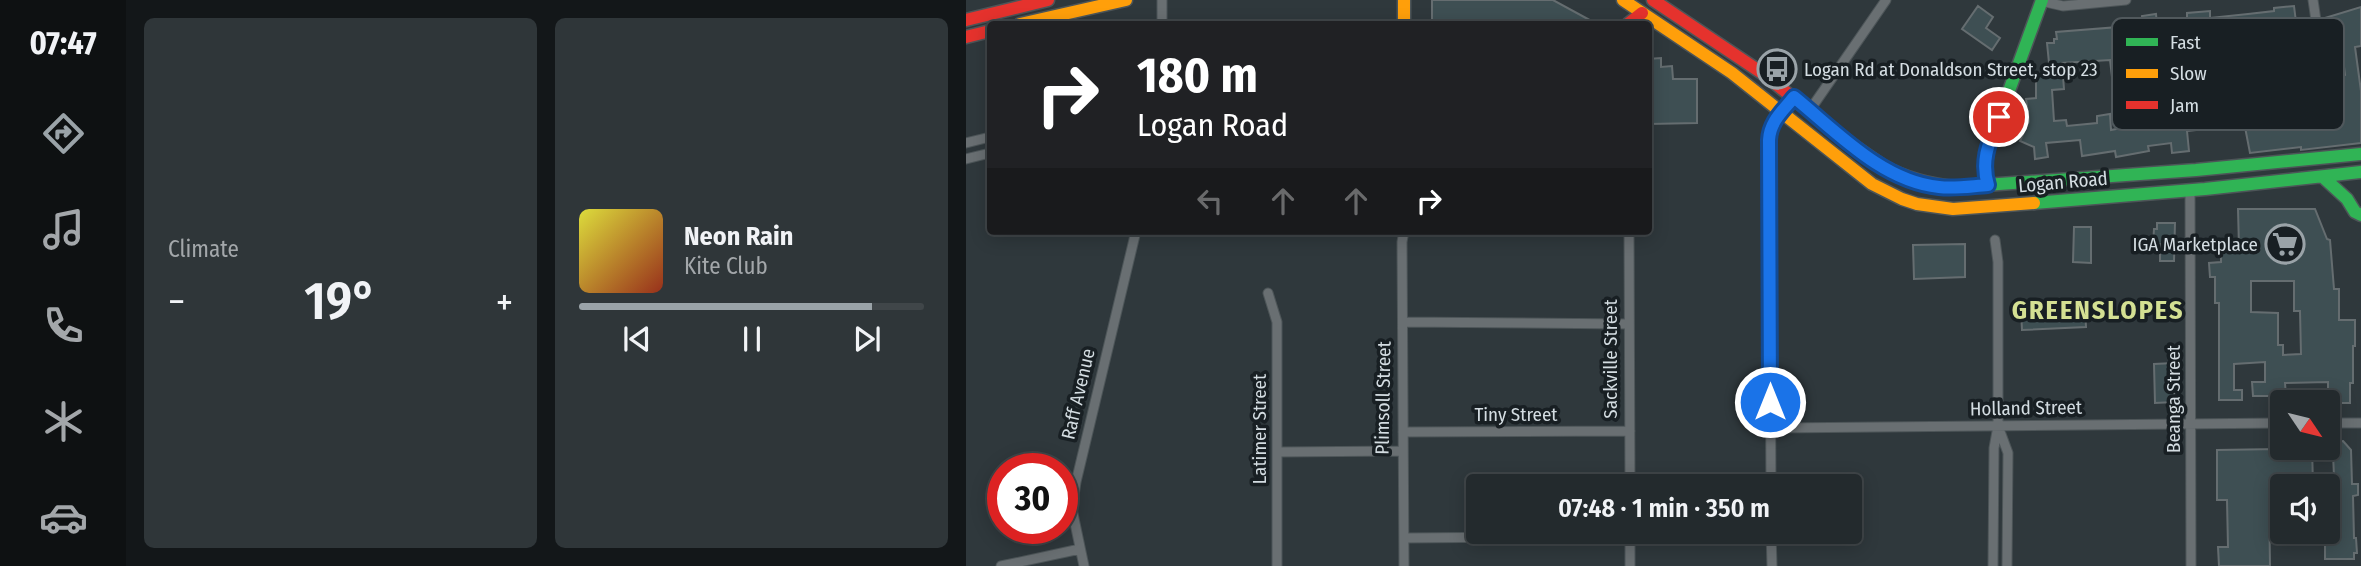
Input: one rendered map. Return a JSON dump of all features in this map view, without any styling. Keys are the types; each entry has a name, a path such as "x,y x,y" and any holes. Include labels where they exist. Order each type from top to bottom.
{"main road":[{"path":"966,20 1048,0"},
{"path":"1033,21 1126,0"},
{"name":"Logan Road","path":"1623,0 1732,73 1872,184 1902,199 1953,209 2361,174"},
{"path":"1630,21 1659,1"},
{"name":"Logan Road","path":"1659,1 1794,97 1875,163 1901,177 1940,187 2196,170 2359,154"},
{"path":"2000,206 1988,185 1984,166 1986,154 2041,1"},
{"path":"1404,21 1405,3"},
{"path":"966,37 987,32"},
{"path":"1798,125 1810,110"},
{"path":"2359,154 2361,174"},
{"path":"2323,177 2347,198 2355,212 2361,215"}],"street":[{"path":"1162,0 1162,21"},
{"path":"1810,110 1886,0"},
{"path":"2041,1 2063,6 2126,0"},
{"path":"2313,0 2316,18"},
{"path":"1771,474 1769,140 1770,127 1794,97"},
{"path":"966,143 987,138"},
{"path":"966,159 987,154"},
{"name":"Beanga Street","path":"2190,190 2191,566"},
{"name":"Raff Avenue","path":"1084,566 1072,509 1076,482 1135,235"},
{"name":"Plimsoll Street","path":"1403,235 1404,566"},
{"name":"Sackville Street","path":"1629,235 1630,474"},
{"path":"1993,566 1994,448 1998,426 1998,261 1994,240"},
{"name":"Latimer Street","path":"1268,293 1277,322 1277,566"},
{"path":"1403,322 1629,324"},
{"name":"Holland Street","path":"1770,428 2270,423"},
{"path":"2340,423 2361,423"},
{"path":"1998,426 2008,453 2007,566"},
{"name":"Tiny Street","path":"1403,432 1630,431"},
{"path":"1277,452 1402,451"},
{"path":"1404,537 1466,536"},
{"path":"1630,544 1630,566"},
{"path":"1771,544 1772,566"},
{"path":"1001,566 1080,548"}],"building":[{"path":"1432,0 1553,0 1592,21 1432,21"},
{"path":"1978,6 1993,17 1986,28 2000,38 1992,50 1962,29"},
{"path":"2294,6 2296,18 2210,18 2274,11 2274,8"},
{"path":"2361,7 2361,46 2355,47 2361,91 2361,143 2250,153 2246,130 2344,130 2344,18 2325,18"},
{"path":"2210,11 2210,18 2187,18 2187,13"},
{"path":"2156,14 2156,18 2142,18 2142,16"},
{"path":"2112,27 2112,77 2110,60 2062,63 2064,89 2052,90 2054,121 2066,120 2067,126 2097,123 2097,116 2110,114 2111,130 2196,130 2187,131 2189,151 2172,153 2171,143 2148,146 2149,151 2116,157 2115,151 2082,156 2080,140 2046,143 2048,157 2035,159 2034,147 2020,141 2029,121 2026,99 2036,98 2036,74 2050,73 2047,43 2054,43 2054,39 2057,39 2056,32"},
{"path":"1661,58 1661,67 1672,66 1673,79 1697,79 1697,123 1652,124 1652,59"},
{"path":"2238,209 2315,209 2327,239 2330,240 2334,289 2339,289 2339,320 2355,320 2350,403 2340,403 2340,390 2328,390 2328,382 2285,383 2286,390 2270,390 2270,396 2253,396 2252,382 2265,382 2265,362 2234,364 2234,390 2242,390 2242,400 2219,400 2219,303 2215,303 2215,277 2210,277 2209,263 2221,262 2221,247 2239,247","holes":["2251,281 2294,281 2294,311 2300,311 2301,354 2283,355 2283,345 2278,345 2278,313 2251,312"]},
{"path":"2157,223 2175,223 2174,261 2160,261 2160,244 2153,244"},
{"path":"2074,227 2091,227 2091,263 2073,262"},
{"path":"1965,244 1965,277 1914,279 1913,245"},
{"path":"2085,307 2086,327 2022,330 2021,310"},
{"path":"2174,363 2174,402 2155,403 2154,364"},
{"path":"2340,441 2343,441 2351,450 2352,484 2358,484 2358,495 2353,496 2357,553 2354,553 2354,559 2325,559 2325,544 2340,544 2340,474 2334,474 2333,460 2340,460"},
{"path":"2270,449 2270,460 2312,460 2313,474 2270,474 2270,566 2219,566 2218,547 2228,547 2227,500 2217,500 2217,450"}],"traffic: fast":[{"path":"1988,185 1984,166 1986,154 2042,0"},
{"path":"1883,166 1919,181 1957,187 2196,170 2361,154"},
{"path":"2034,203 2205,189 2361,172"},
{"path":"2323,177 2347,199 2355,212 2361,215"}],"traffic: slow":[{"path":"1033,21 1126,0"},
{"path":"1404,0 1404,21"},
{"path":"1623,0 1732,73 1872,184 1902,199 1953,209 2034,203"}],"traffic: jam":[{"path":"966,20 1048,0"},
{"path":"1653,0 1765,75 1841,137 1883,166"},
{"path":"1632,21 1642,13"},
{"path":"966,37 987,32"}],"place":[{"name":"Logan Rd at Donaldson Street, stop 23","path":"1777,69"},
{"name":"IGA Marketplace","path":"2285,244"}],"district":[{"name":"GREENSLOPES","path":"2098,310"}],"route":[{"path":"1770,402 1769,140 1770,127 1776,119 1794,97 1882,168 1918,183 1948,188 1988,185 1984,166 1999,117"}]}
